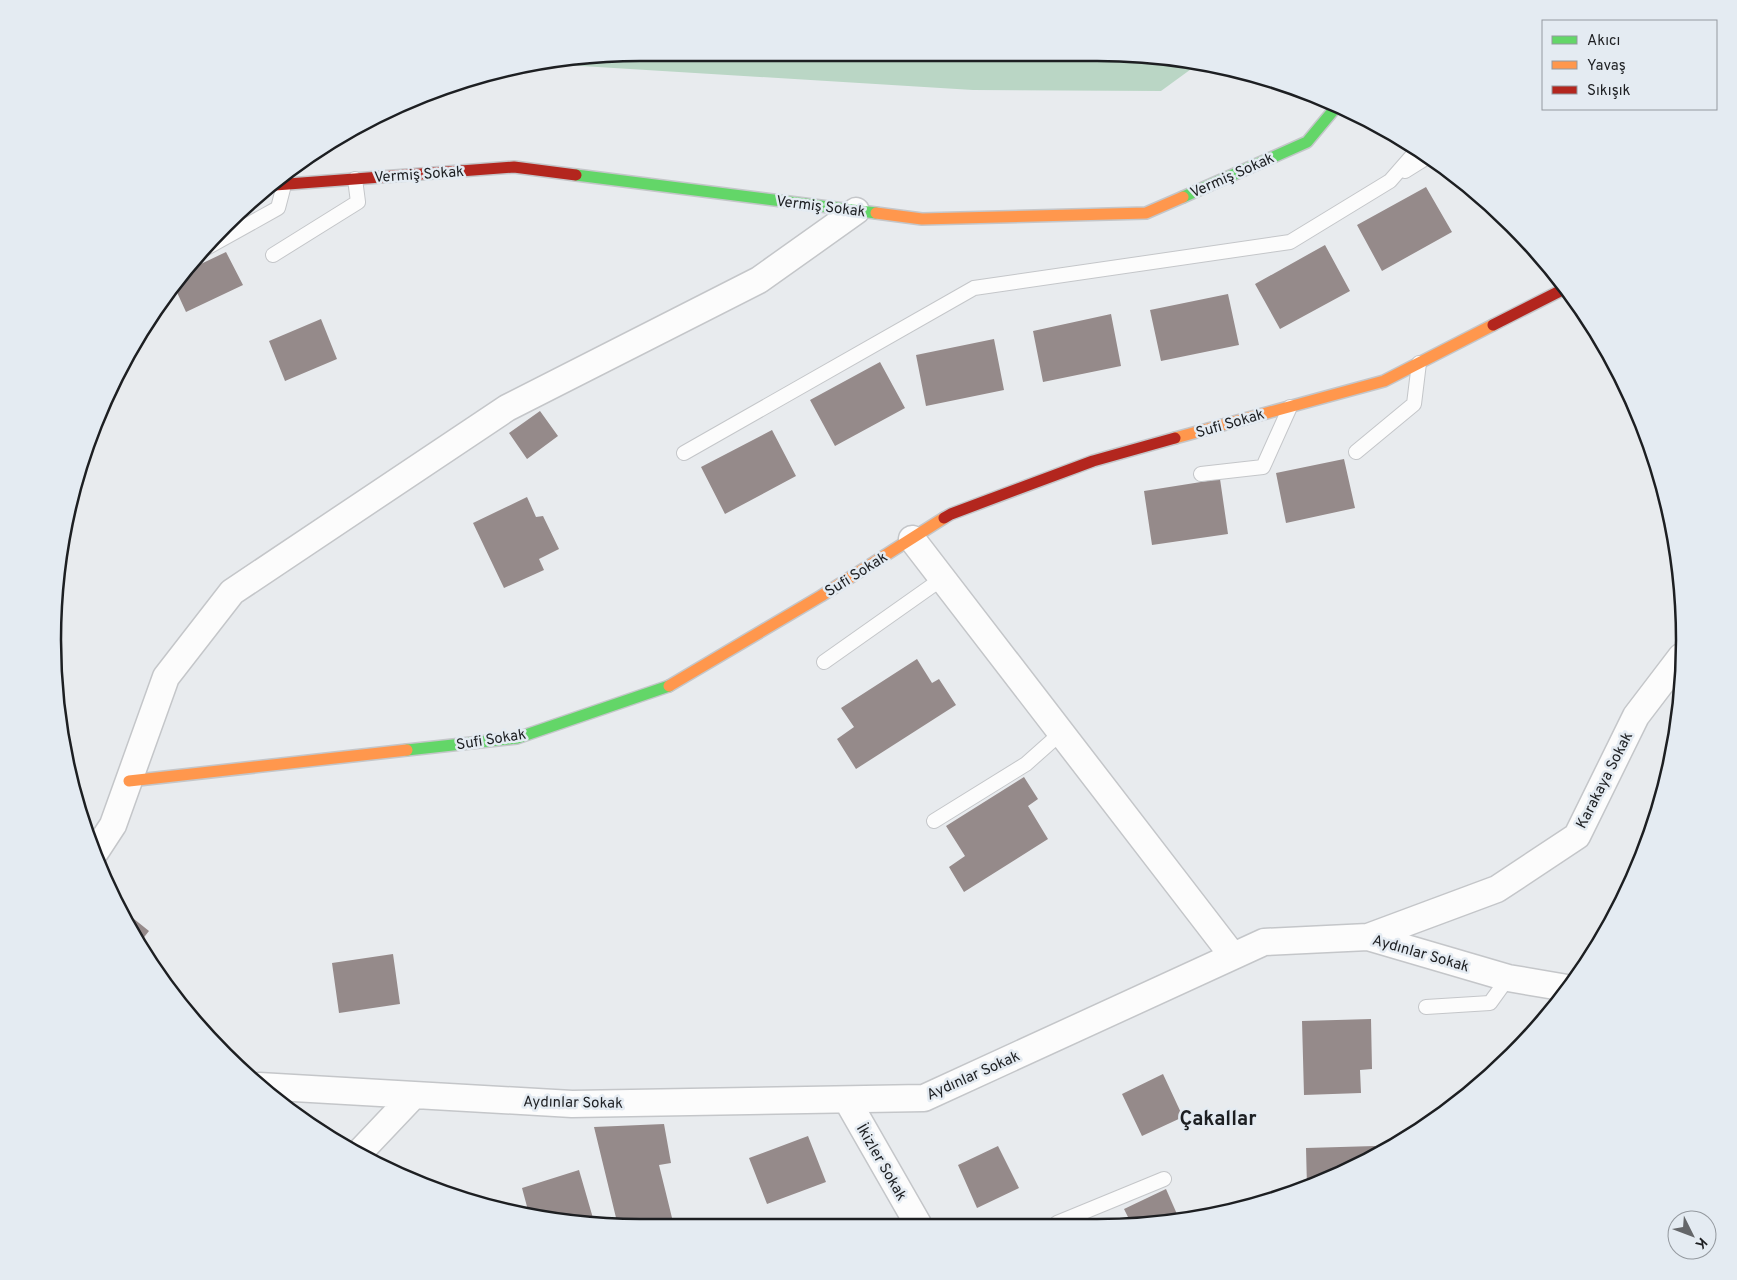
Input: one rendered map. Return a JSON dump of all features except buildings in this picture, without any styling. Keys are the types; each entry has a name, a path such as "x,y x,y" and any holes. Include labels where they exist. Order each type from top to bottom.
{"street":[{"name":"Vermiş Sokak","path":"283,185 514,167 922,219 1146,213 1307,142 1333,112"},
{"path":"99,846 113,825 166,677 232,592 507,408 759,280 856,211"},
{"name":"Sufi Sokak","path":"129,781 517,738 664,689 813,601 951,514 1093,461 1384,381 1559,292"},
{"path":"912,538 1234,956"},
{"name":"Karakaya Sokak","path":"1368,937 1497,890 1576,836 1636,716 1675,664"},
{"name":"Aydınlar Sokak","path":"273,1087 572,1104 924,1098 1264,942 1368,937 1508,978 1560,987"},
{"path":"364,1148 413,1096"},
{"name":"İkizler Sokak","path":"847,1100 915,1219"}],"lane":[{"path":"1390,181 1413,155"},
{"path":"684,453 974,288 1290,242 1421,161"},
{"path":"273,255 358,202 355,179"},
{"path":"224,239 278,208 279,188"},
{"path":"1356,452 1414,404 1419,363"},
{"path":"1201,474 1263,467 1290,407"},
{"path":"824,662 943,578"},
{"path":"934,821 1026,764 1062,732"},
{"path":"1426,1007 1490,1003 1508,978"},
{"path":"1080,1218 1164,1179"}],"green space":[{"path":"640,61 1097,61 1135,62 1191,69 1161,91 973,90 570,65"}],"traffic: fast":[{"path":"1183,197 1307,142 1332,112"},
{"path":"576,175 876,213"},
{"path":"407,750 517,738 669,686"}],"traffic: slow":[{"path":"876,213 922,219 1146,213 1183,197"},
{"path":"1175,438 1384,381 1493,325"},
{"path":"669,686 821,596 944,518"},
{"path":"129,781 407,750"}],"traffic: jam":[{"path":"284,184 514,167 576,175"},
{"path":"1493,325 1559,292"},
{"path":"944,518 1093,461 1175,438"}],"district":[{"name":"Çakallar","path":"1218,1118"}]}
